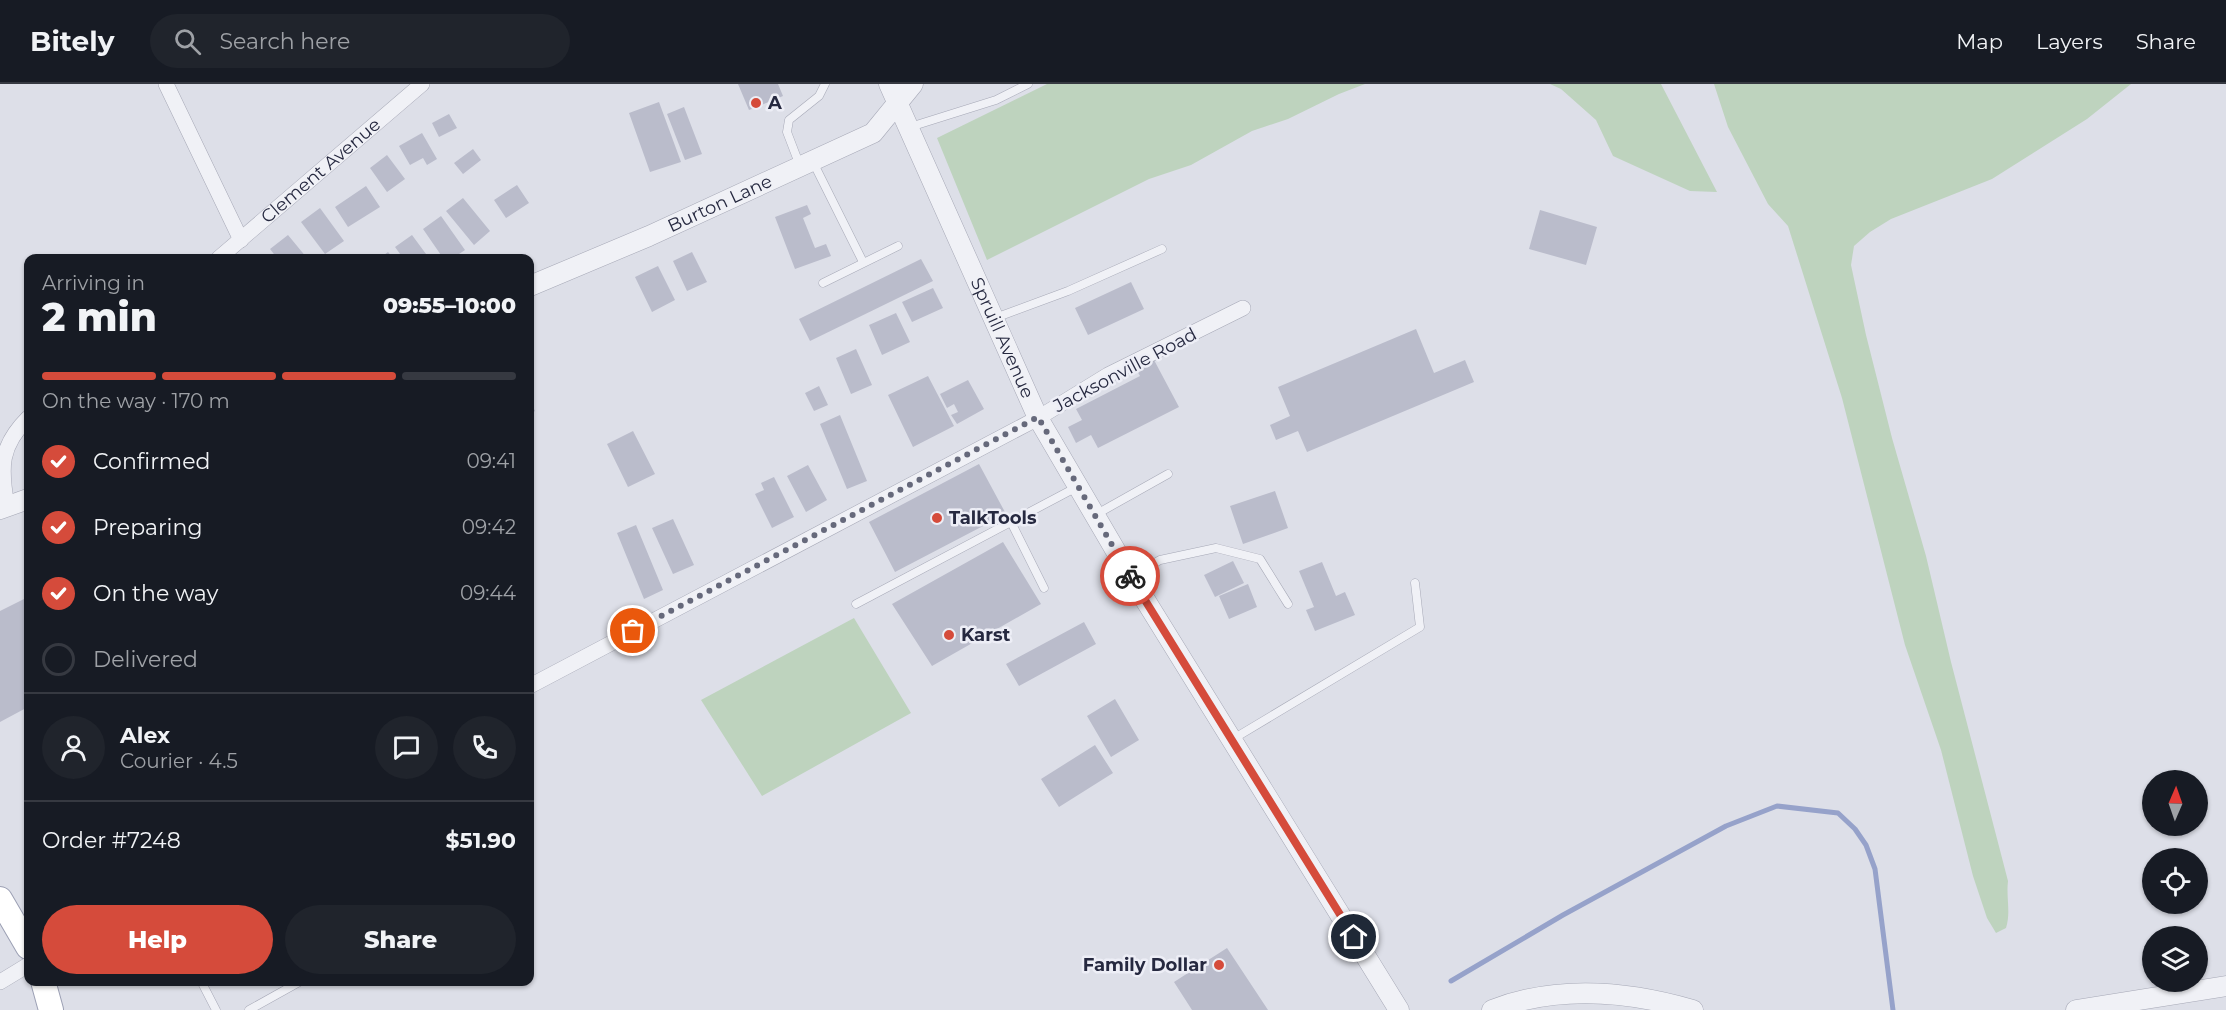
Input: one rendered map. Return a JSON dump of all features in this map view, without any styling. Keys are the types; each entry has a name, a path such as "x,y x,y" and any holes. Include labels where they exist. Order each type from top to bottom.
{"main road":[{"path":"0,899 24,940"},
{"path":"44,986 51,1010"}],"street":[{"path":"166,84 241,240"},
{"name":"Clement Avenue","path":"224,254 422,84"},
{"name":"Spruill Avenue","path":"889,84 1038,417 1131,577 1399,1010"},
{"name":"Burton Lane","path":"534,284 649,236 873,133 913,84"},
{"name":"Jacksonville Road","path":"534,684 1038,417 1108,375 1244,308"},
{"path":"24,422 5,445 1,472 3,507 24,500"},
{"path":"0,982 24,967"},
{"path":"2076,1010 2226,986"},
{"path":"1492,1010 1538,997 1579,993 1654,1000 1693,1010"}],"lane":[{"path":"825,84 819,96 789,120 788,132 863,262"},
{"path":"908,128 996,100 1028,84"},
{"path":"822,284 898,246"},
{"path":"994,319 1068,291 1162,249"},
{"path":"1094,516 1168,474"},
{"path":"856,604 1077,487"},
{"path":"1011,522 1044,588"},
{"path":"1131,577 1161,560 1216,548 1260,559 1288,604"},
{"path":"1232,740 1420,627 1415,583"},
{"path":"204,986 216,1010"},
{"path":"249,1010 292,986"}],"green space":[{"path":"1047,84 1365,84 1288,119 1252,131 1191,165 1149,179 987,260 937,138"},
{"path":"1550,84 1661,84 1717,192 1690,191 1613,156 1596,120 1561,89"},
{"path":"1714,84 2131,84 2087,119 1992,179 1891,219 1870,232 1854,246 1851,265 1866,335 1892,438 1926,556 2008,881 2006,928 1996,933 1987,918 1973,876 1941,750 1905,645 1842,398 1788,226 1768,204 1728,127"},
{"path":"854,618 911,713 762,796 701,700"}],"building":[{"name":"A","path":"738,84 778,84 783,96 749,110"},
{"path":"659,102 681,162 650,172 629,113"},
{"path":"684,107 702,154 685,160 667,114"},
{"path":"449,114 457,128 439,137 432,123"},
{"path":"422,133 437,159 427,165 423,158 410,165 399,146"},
{"path":"473,149 481,160 463,174 454,163"},
{"path":"387,155 405,179 387,192 370,168"},
{"path":"517,185 529,203 506,218 494,200"},
{"path":"366,186 380,207 348,227 335,207"},
{"path":"463,198 490,231 474,245 446,211"},
{"path":"807,205 811,214 803,218 815,248 826,244 831,256 795,269 775,217"},
{"path":"320,208 344,241 325,254 301,222"},
{"path":"1540,210 1597,227 1586,265 1529,249"},
{"path":"441,216 465,250 459,254 440,254 423,229"},
{"path":"288,235 304,254 274,254 270,249"},
{"path":"412,235 426,254 400,254 395,247"},
{"path":"692,252 707,282 687,291 673,261"},
{"path":"921,259 933,281 810,341 799,319"},
{"path":"658,266 675,300 652,312 635,277"},
{"path":"1131,282 1144,309 1088,335 1075,308"},
{"path":"933,288 943,308 912,322 902,302"},
{"path":"896,313 910,342 882,355 869,325"},
{"path":"1416,329 1434,373 1465,360 1474,382 1307,452 1298,431 1276,440 1270,425 1290,416 1278,387"},
{"path":"856,349 872,385 851,394 836,358"},
{"path":"1154,360 1179,407 1098,448 1091,435 1076,443 1068,427 1082,420 1076,409 1140,376 1136,369"},
{"path":"928,376 954,426 913,447 888,395"},
{"path":"968,380 984,409 957,424 951,415 958,412 954,404 947,408 940,394"},
{"path":"819,386 828,405 814,411 805,393"},
{"path":"840,415 867,481 847,489 820,424"},
{"path":"633,431 655,474 628,487 607,444"},
{"name":"TalkTools","path":"979,464 1006,514 895,572 869,522"},
{"path":"808,465 827,500 806,512 787,476"},
{"path":"774,477 794,517 772,528 755,494 764,490 761,483"},
{"path":"1275,491 1288,528 1243,544 1230,506"},
{"path":"673,519 694,565 673,574 652,528"},
{"path":"636,525 663,590 644,599 617,533"},
{"name":"Karst","path":"1003,542 1041,604 932,666 892,604"},
{"path":"1233,561 1244,583 1215,597 1204,575"},
{"path":"1322,562 1336,596 1345,592 1355,615 1315,631 1306,610 1314,607 1299,571"},
{"path":"1248,584 1257,607 1229,619 1219,596"},
{"path":"24,599 24,709 0,722 0,611"},
{"path":"1084,622 1096,644 1019,686 1006,664"},
{"path":"1115,699 1139,740 1111,757 1087,716"},
{"path":"1095,745 1113,773 1059,807 1041,779"},
{"name":"Family Dollar","path":"1227,948 1268,1010 1192,1010 1174,982"}],"waterway":[{"path":"1451,981 1563,915 1726,826 1777,806 1838,813 1855,829 1866,845 1875,869 1893,1010"}],"way so far":[{"path":"633,631 1038,417 1130,576"}],"place":[{"name":"A","path":"756,103"},
{"name":"TalkTools","path":"937,518"},
{"name":"Karst","path":"949,635"},
{"name":"Family Dollar","path":"1219,965"}],"route":[{"path":"1130,576 1354,937"}]}
